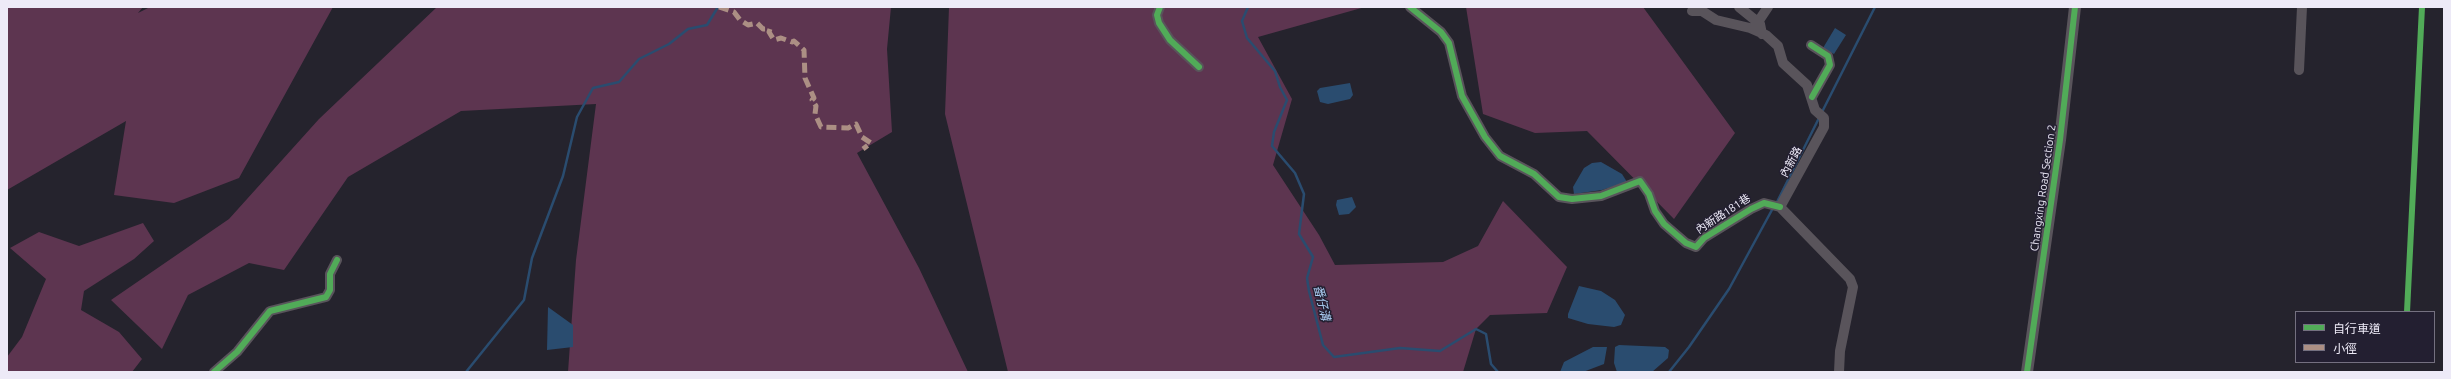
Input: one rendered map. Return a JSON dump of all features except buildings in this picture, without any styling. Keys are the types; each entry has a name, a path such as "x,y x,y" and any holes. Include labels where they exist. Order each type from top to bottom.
{"street":[{"path":"1160,7 1157,15 1159,23 1170,40 1199,67"},
{"name":"內新路181巷","path":"1410,7 1441,32 1449,43 1462,96 1485,137 1500,156 1534,174 1559,197 1572,198 1601,196 1640,181 1649,194 1655,211 1664,224 1686,243 1696,247 1704,238 1751,208 1764,202 1780,207"},
{"path":"1739,7 1760,24 1762,34"},
{"path":"1758,22 1768,7"},
{"name":"Changxing Road Section 2","path":"2027,372 2060,140 2075,7"},
{"path":"2299,70 2302,7"},
{"name":"內新路","path":"1699,9 1716,20 1762,34 1778,46 1783,63 1807,86 1812,97 1815,110 1824,118 1824,127 1780,207"},
{"path":"1811,45 1828,56 1830,65 1812,97"},
{"path":"1780,207 1850,279 1853,287 1840,351 1839,372"},
{"path":"214,372 237,352 270,311 326,297 330,290 330,274 337,260"}],"shaded area":[{"path":"7,7 143,7 138,13 150,7 333,7 239,178 174,203 114,195 126,121 7,190"},
{"path":"437,7 891,7 887,49 892,132 857,153 919,268 968,372 568,372 576,260 596,104 461,111 348,177 284,270 249,263 188,295 162,349 111,300 229,219 319,119"},
{"path":"949,7 1365,7 1258,37 1292,99 1273,165 1319,235 1335,265 1443,262 1478,246 1503,201 1567,267 1547,313 1490,315 1476,329 1463,372 1008,372 945,114"},
{"path":"1466,7 1643,7 1735,133 1674,219 1587,131 1535,133 1483,114"},
{"path":"143,223 154,241 134,259 84,291 81,310 119,332 142,359 132,372 7,372 7,357 22,337 46,279 10,248 39,232 79,246"}],"water":[{"path":"1835,28 1846,35 1834,54 1823,48"},
{"path":"1350,83 1353,95 1350,99 1328,104 1320,102 1317,91 1320,88"},
{"path":"1601,162 1622,174 1627,182 1602,190 1574,194 1573,187 1584,168 1592,163"},
{"path":"1352,197 1356,207 1349,214 1339,215 1336,205 1337,200"},
{"path":"1579,286 1601,291 1615,300 1625,315 1621,325 1614,327 1588,324 1568,318 1568,314"},
{"path":"548,307 573,325 573,347 547,350"},
{"path":"1619,345 1665,347 1669,350 1668,358 1652,372 1617,372 1614,363 1615,347"},
{"path":"1593,347 1607,347 1604,364 1583,372 1560,372 1564,362"}],"waterway":[{"path":"466,372 524,300 532,258 563,176 577,117 593,88 619,82 639,59 669,44 688,29 707,25 718,7"},
{"name":"番仔溝","path":"1248,7 1242,21 1247,38 1275,71 1280,87 1287,100 1274,132 1272,146 1295,173 1304,194 1299,234 1313,257 1307,278 1323,345 1334,357 1400,348 1440,351 1476,329 1486,334 1491,364 1498,372"},
{"path":"1822,112 1875,7"},
{"path":"1776,204 1819,118"},
{"path":"1669,372 1689,347 1729,289 1773,208"}],"marked path":[{"path":"719,7 734,12 740,20 748,25 757,23 763,29 770,29 769,32 774,40 781,38 792,42 794,41 804,50 805,78 814,98 812,100 816,106 815,114 821,127 848,128 856,124 862,137 871,143 863,149"}],"cycle path":[{"path":"1160,7 1157,15 1159,23 1170,40 1199,67"},
{"path":"1410,7 1441,32 1449,43 1462,96 1485,137 1500,156 1534,174 1559,197 1572,199 1601,196 1640,181 1649,194 1655,211 1664,224 1686,243 1696,247 1704,238 1751,209 1764,203 1780,207"},
{"path":"2027,372 2060,140 2075,7"},
{"path":"2407,311 2422,7"},
{"path":"1811,45 1828,56 1830,65 1812,97"},
{"path":"214,372 237,352 270,311 326,297 330,290 330,274 337,260"}]}
